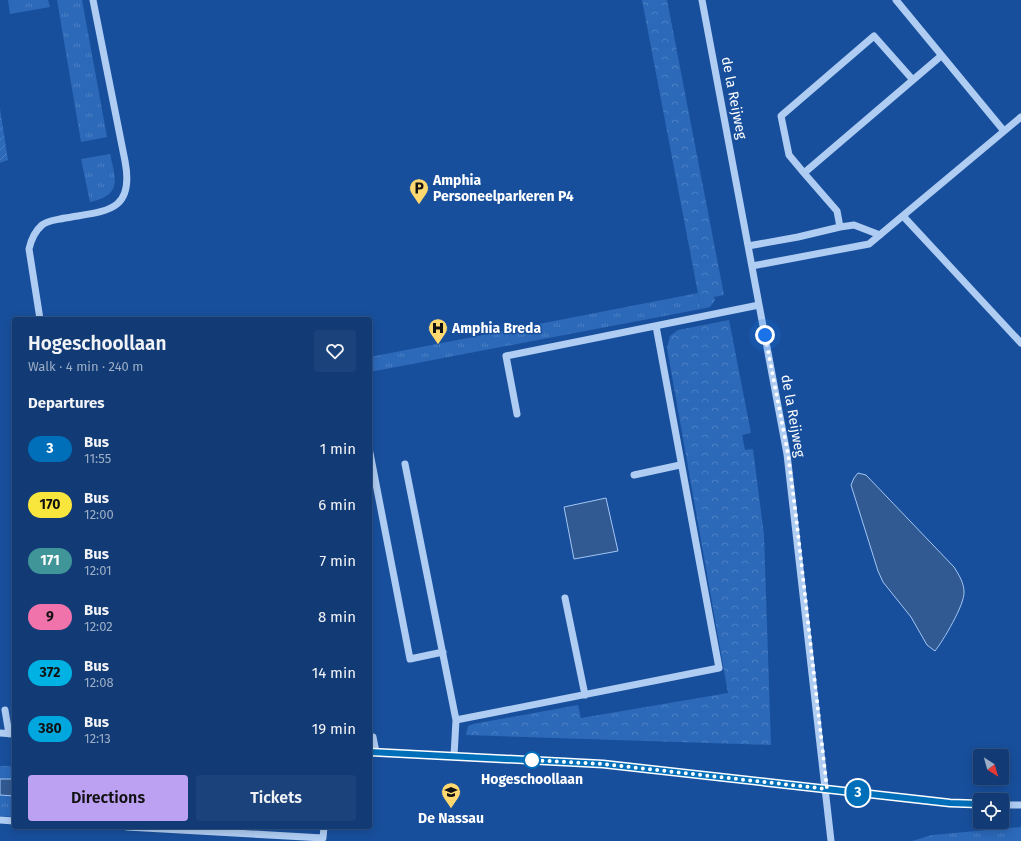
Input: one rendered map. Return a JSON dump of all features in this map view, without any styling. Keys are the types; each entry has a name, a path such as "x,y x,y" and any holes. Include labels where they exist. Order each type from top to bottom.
{"street":[{"path":"40,317 29,249 31,239 36,230 43,224 51,221 105,211 115,206 123,198 128,188 125,161 93,0"},
{"name":"de la Reijweg","path":"702,0 788,454 827,789 831,841"},
{"path":"896,0 934,44 941,56 1004,131"},
{"path":"840,227 837,211 789,155 781,116 874,36 913,80"},
{"path":"804,173 941,56"},
{"path":"752,266 869,244 1021,116"},
{"path":"903,216 1021,343"},
{"path":"748,246 854,225 880,235"},
{"path":"517,414 506,356 759,305"},
{"path":"456,720 718,668 656,326"},
{"path":"372,463 410,659 443,652"},
{"path":"406,464 456,720 454,756"},
{"path":"634,475 680,465"},
{"path":"566,598 585,695"},
{"path":"0,733 12,734 5,710"},
{"path":"373,737 373,752 603,764 973,803"},
{"path":"1009,805 1021,805"},
{"path":"0,820 12,821"},
{"path":"163,829 323,838 324,829"}],"green space":[{"path":"8,0 48,0 50,7 10,14"},
{"path":"57,0 82,0 107,137 81,142"},
{"path":"642,0 667,0 724,295 714,297 715,300 710,307 701,309"},
{"path":"0,109 8,160 0,163"},
{"path":"110,154 115,179 112,191 100,199 90,202 81,159"},
{"path":"698,293 701,309 372,372 372,357"},
{"path":"729,320 751,433 742,435 745,450 753,449 764,535 771,745 466,735 468,726 473,724 578,705 581,718 728,693 667,348 670,336 678,330"},
{"path":"0,766 12,766 12,817 0,816"},
{"path":"1021,827 1021,841 912,841 932,835"}],"shaded area":[{"path":"858,473 866,475 954,567 961,579 964,592 961,605 948,631 935,651 927,645 911,617 883,582 878,571 851,485"},
{"path":"606,498 618,551 574,559 564,507"},
{"path":"0,779 12,779 12,796 0,795"}],"bus line":[{"name":"3","path":"372,752 603,764 950,803 973,804"}],"place":[{"name":"Amphia Personeelparkeren P4","path":"419,205"},
{"name":"Amphia Breda","path":"438,345"},
{"name":"Hogeschoollaan","path":"532,760"},
{"name":"De Nassau","path":"451,809"}],"route":[{"path":"532,760 530,760 603,764 827,789 788,454 765,335"}]}
